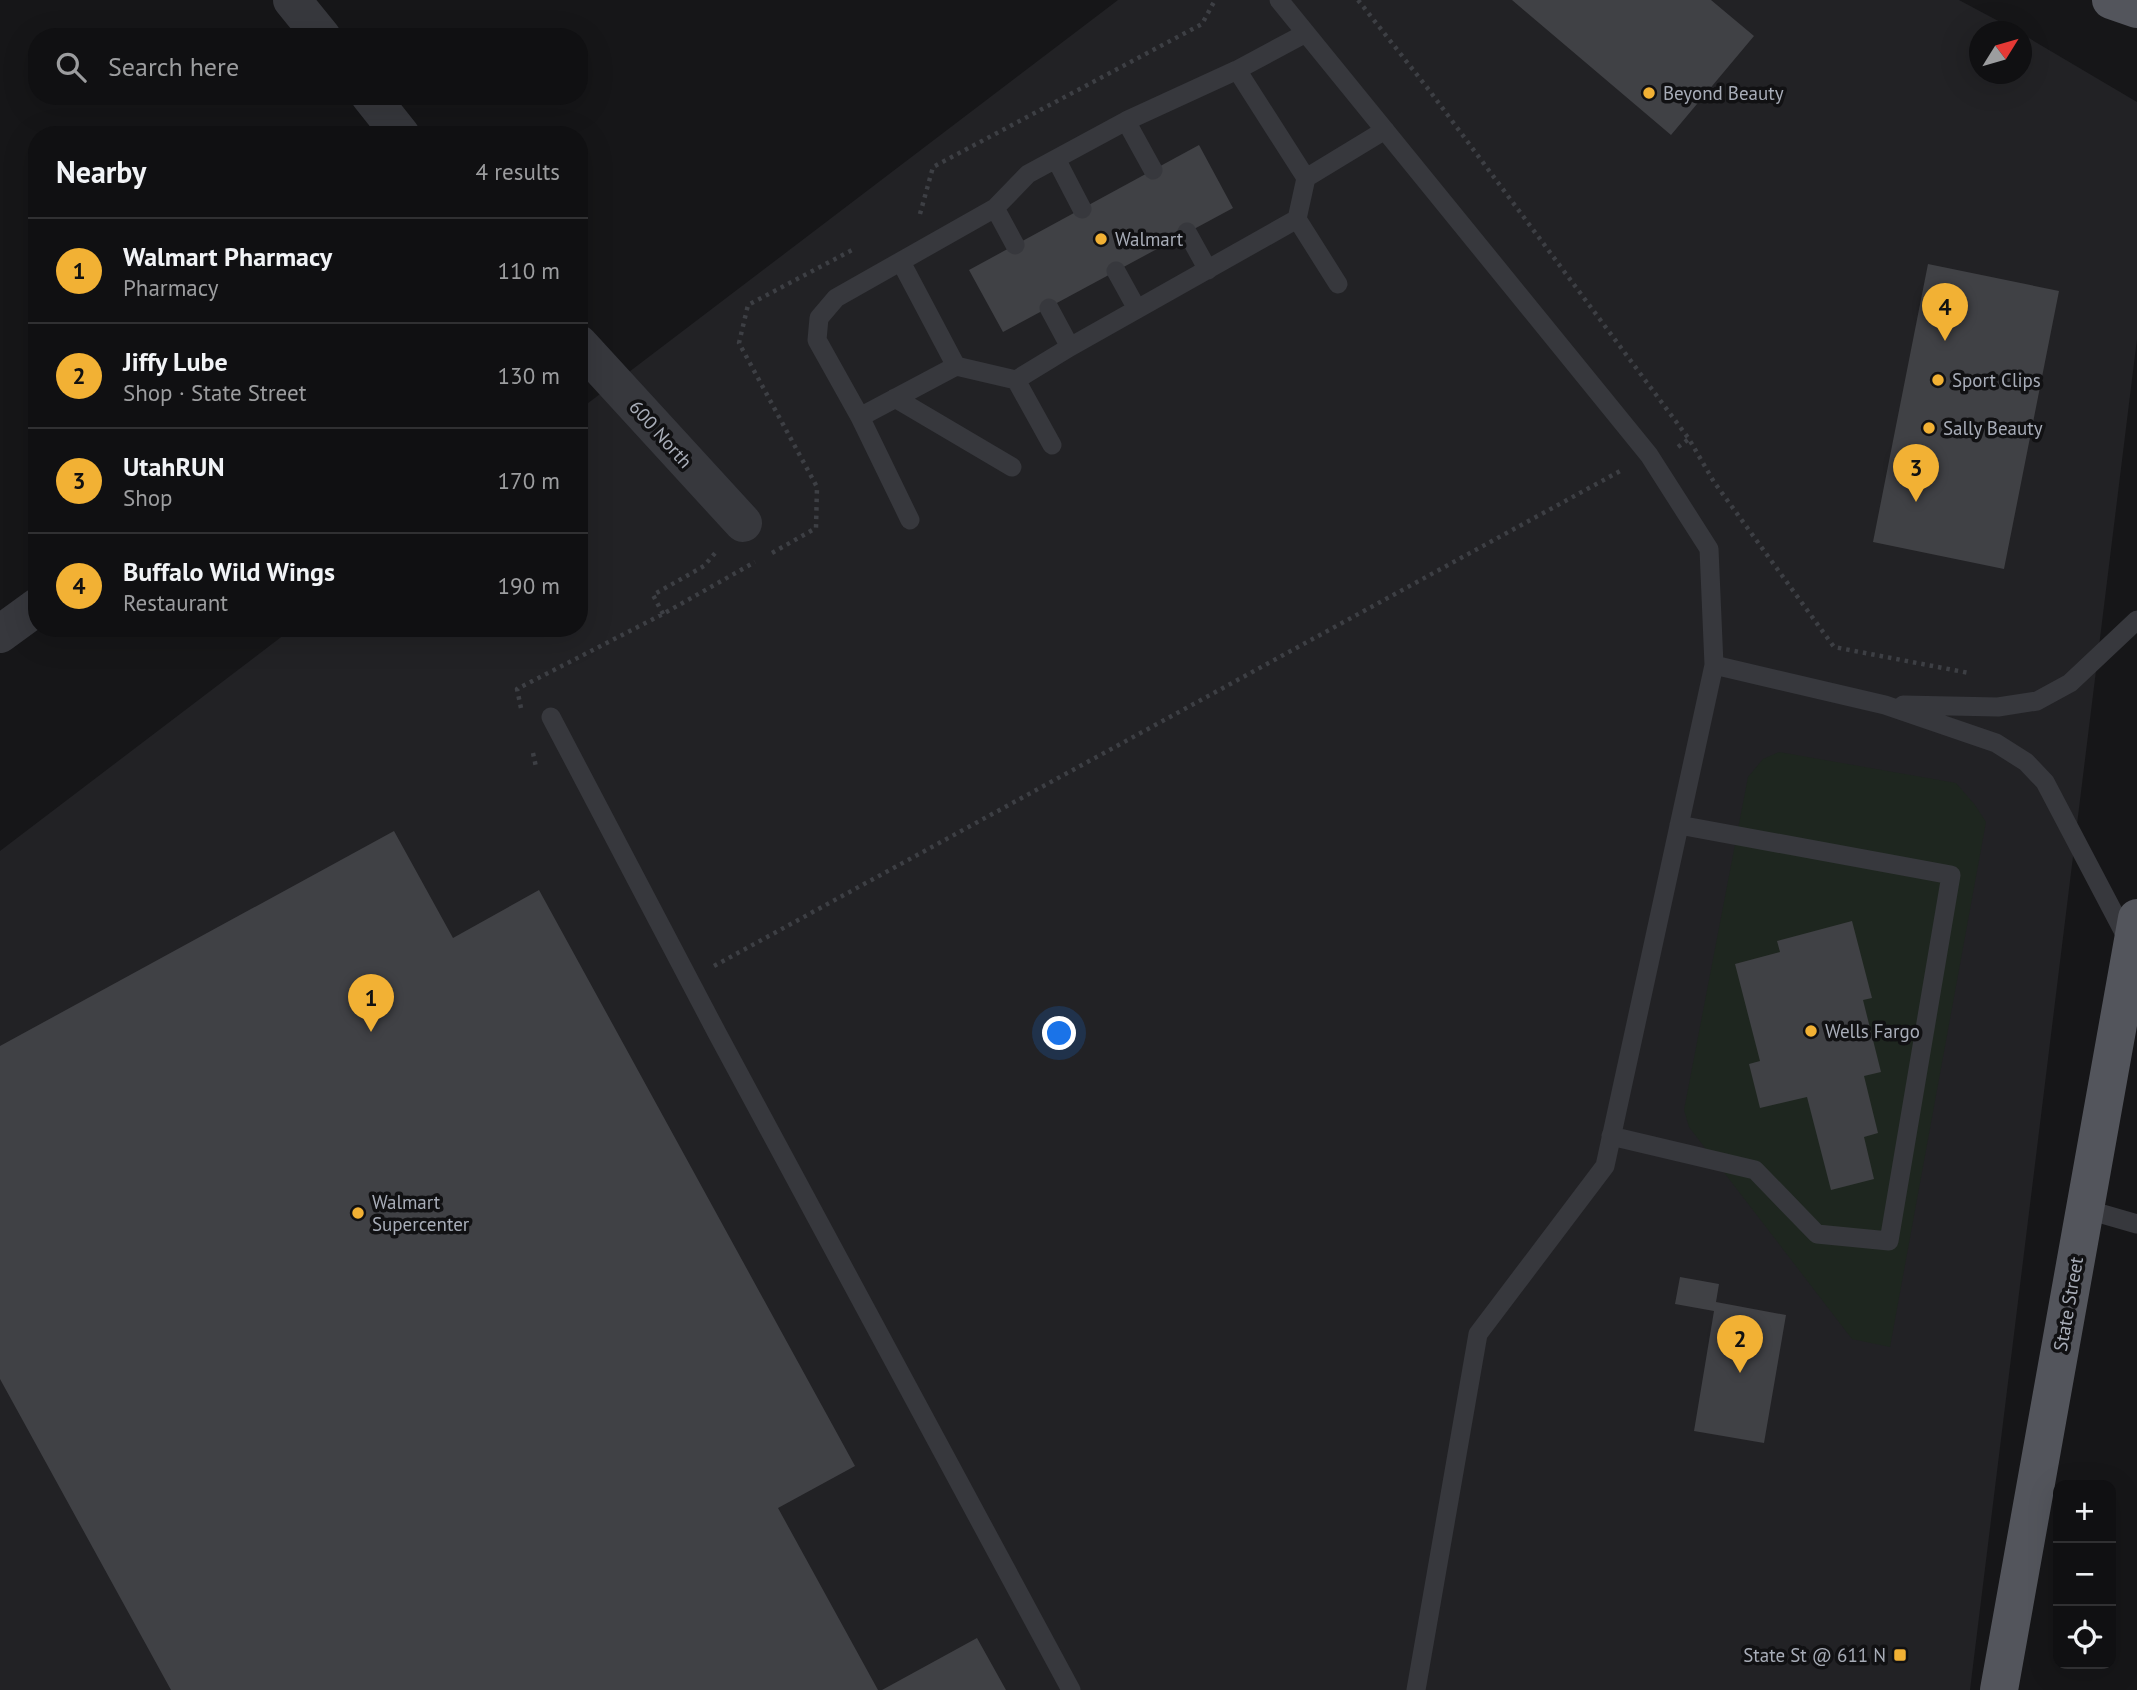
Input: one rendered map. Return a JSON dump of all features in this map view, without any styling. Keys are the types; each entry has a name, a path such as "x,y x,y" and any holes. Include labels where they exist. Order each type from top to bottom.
{"main road":[{"path":"2111,0 2137,9"},
{"name":"State Street","path":"1999,1690 2134,932"}],"street":[{"path":"292,0 315,28"},
{"path":"377,105 394,126"},
{"name":"600 North","path":"588,354 743,523"},
{"path":"0,634 28,614"}],"lane":[{"path":"1279,0 1649,455 1709,550 1714,665 1605,1166 1478,1334 1416,1690"},
{"path":"910,520 860,417 817,340 820,318 836,298 995,208 1028,174 1126,121 1237,70 1306,33"},
{"path":"1237,70 1306,178 1297,219 1338,284"},
{"path":"1126,121 1153,170"},
{"path":"1306,178 1385,130"},
{"path":"1056,159 1082,209"},
{"path":"995,208 1015,246"},
{"path":"860,417 956,366 1016,380 1297,219"},
{"path":"1188,232 1208,270"},
{"path":"901,262 956,366"},
{"path":"1116,271 1137,309"},
{"path":"1049,308 1070,347"},
{"path":"1016,380 1052,445"},
{"path":"895,398 1012,467"},
{"path":"1885,705 1998,707 2037,701 2070,683 2137,620"},
{"path":"1714,665 1885,705 1996,743 2026,762 2045,782 2134,932"},
{"path":"551,717 689,980 1071,1690"},
{"path":"1611,1136 1755,1170 1817,1234 1889,1241 1951,875 1679,825"},
{"path":"2085,1209 2137,1224"}],"path":[{"path":"1358,0 1429,90 1689,439 1714,482 1834,647 1981,675"},
{"path":"689,980 1649,455 1678,447 1689,439"},
{"path":"663,614 653,595 704,566 743,523"}],"shaded area":[{"path":"1118,0 1959,0 1998,21 1969,21 1969,84 2032,84 2032,40 2137,102 2137,339 1970,1690 0,1690 0,851 281,637 588,637 588,403"},
{"path":"1779,752 1956,783 1986,822 1890,1347 1852,1339 1689,1127 1684,1110 1748,777 1763,759"}],"building":[{"path":"1512,0 1711,0 1754,36 1671,135"},
{"name":"Walmart","path":"1199,145 1233,208 1003,332 969,270"},
{"path":"1928,264 2059,291 2004,569 1873,542"},
{"name":"Walmart Supercenter","path":"394,831 453,938 539,890 855,1466 778,1508 878,1690 171,1690 0,1379 0,1046"},
{"name":"Wells Fargo","path":"1852,921 1872,998 1863,1000 1881,1072 1864,1076 1878,1133 1864,1137 1874,1179 1831,1190 1807,1097 1760,1108 1749,1064 1760,1061 1735,964 1780,952 1777,941"},
{"path":"1680,1277 1719,1284 1716,1302 1786,1315 1764,1443 1694,1431 1714,1311 1675,1304"},
{"path":"977,1638 1006,1690 882,1690"}],"place":[{"name":"Beyond Beauty","path":"1649,93"},
{"name":"Walmart","path":"1101,239"},
{"name":"Buffalo Wild Wings","path":"1945,341"},
{"name":"Sport Clips","path":"1938,380"},
{"name":"Sally Beauty","path":"1929,428"},
{"name":"UtahRUN","path":"1916,502"},
{"name":"Wells Fargo","path":"1811,1031"},
{"name":"Walmart Pharmacy","path":"371,1032"},
{"name":"Walmart Supercenter","path":"358,1213"},
{"name":"Jiffy Lube","path":"1740,1373"},
{"name":"State St @ 611 N","path":"1900,1655"}]}
